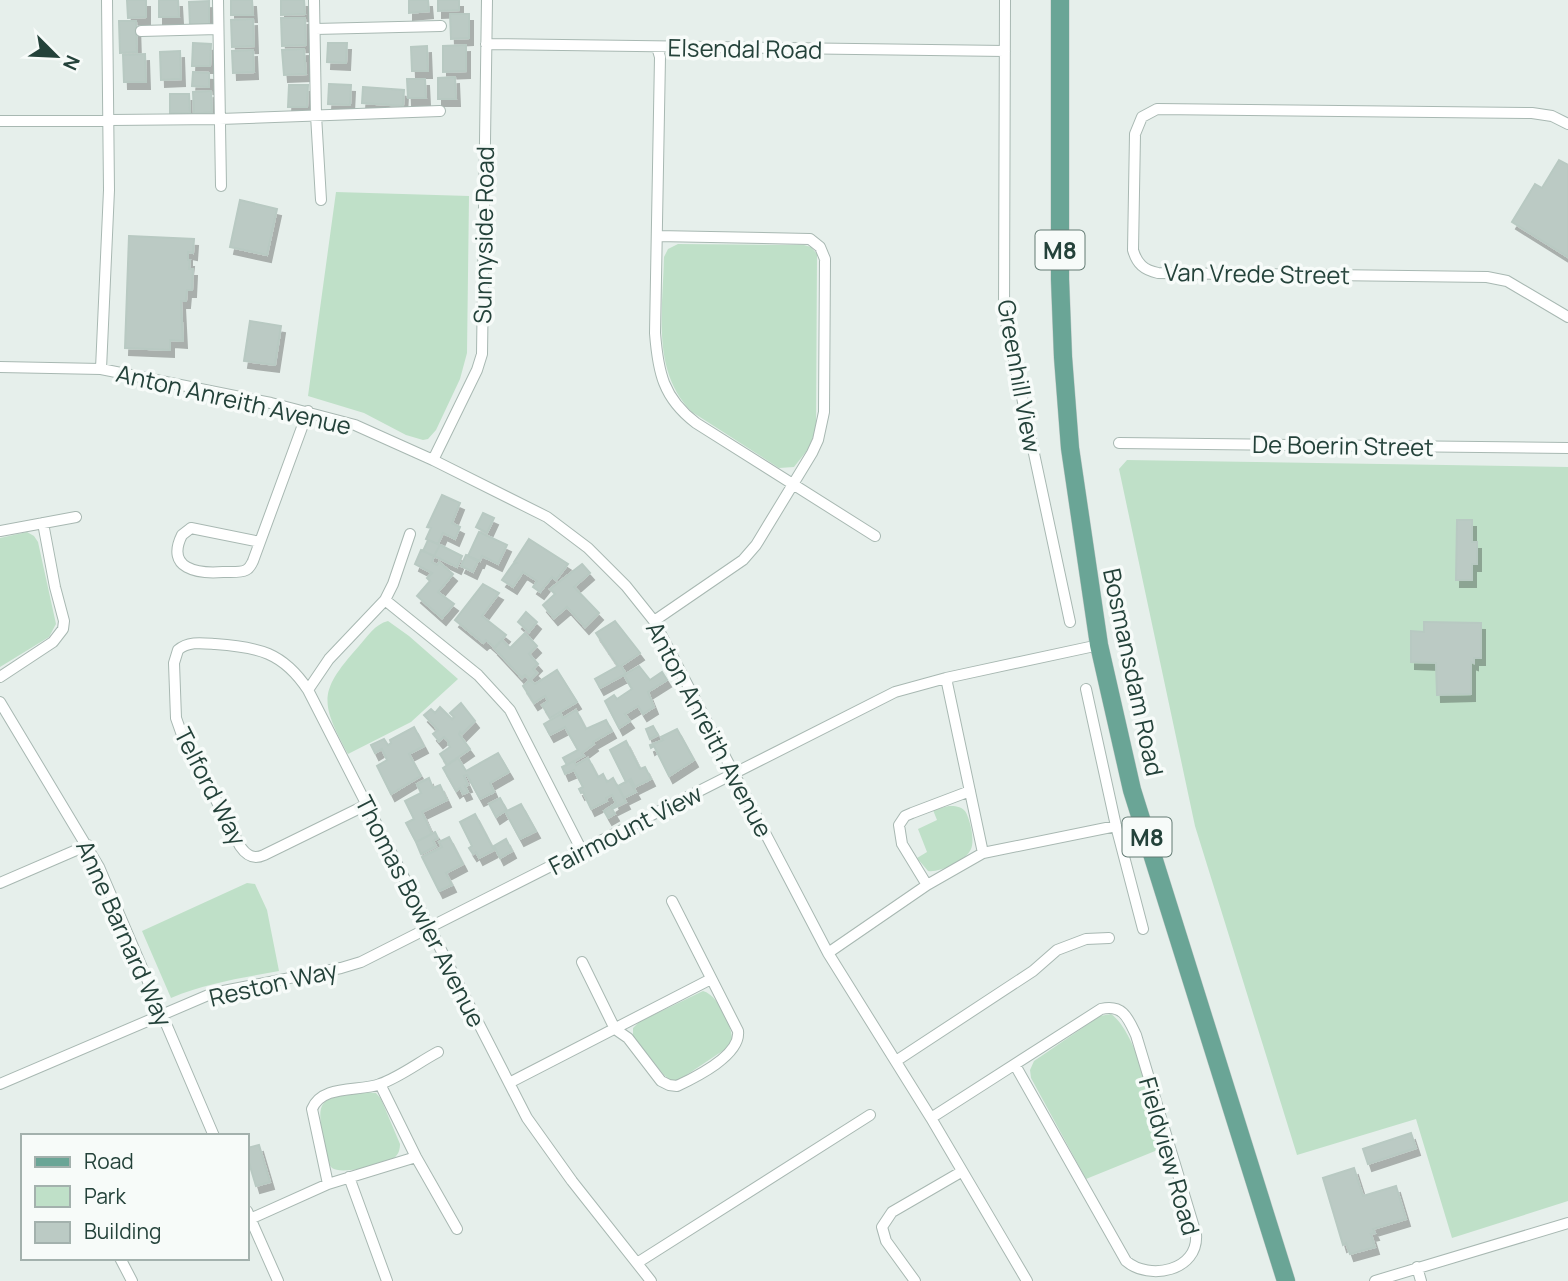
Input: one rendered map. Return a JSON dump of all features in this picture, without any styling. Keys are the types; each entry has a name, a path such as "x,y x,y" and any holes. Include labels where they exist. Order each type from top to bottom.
{"main road":[{"name":"Bosmansdam Road","path":"1060,0 1060,279 1064,370 1070,448 1100,645 1132,790 1286,1281"},
{"name":"Bosmansdam Road","path":"1060,51 1066,0"}],"street":[{"path":"102,369 109,190 107,0"},
{"path":"218,0 221,186"},
{"path":"314,0 321,200"},
{"name":"Sunnyside Road","path":"433,460 477,370 482,354 487,0"},
{"name":"Greenhill View","path":"1005,0 1004,313 1070,622"},
{"path":"315,29 441,26"},
{"path":"141,31 218,29"},
{"name":"Elsendal Road","path":"486,44 1004,51"},
{"path":"657,47 660,57 655,333 663,384 681,412 696,423 876,536"},
{"name":"Van Vrede Street","path":"1568,124 1552,116 1532,113 1157,110 1142,117 1135,134 1133,250 1135,258 1144,268 1158,273 1488,277 1507,281 1568,317"},
{"path":"0,121 108,118 132,121 440,111"},
{"path":"654,621 743,560 756,545 818,440 823,419 825,260 815,243 803,237 657,236"},
{"name":"Anton Anreith Avenue","path":"0,367 102,369 308,411 355,425 433,460 547,517 588,548 626,586 654,621 828,953 931,1118 1027,1281"},
{"path":"260,542 191,528 182,535 177,547 181,563 194,572 244,571 253,561 260,542 308,411"},
{"name":"De Boerin Street","path":"1119,443 1568,448"},
{"path":"0,531 76,517"},
{"path":"0,677 53,642 63,629 64,621 43,523"},
{"path":"308,690 329,660 385,600 410,534"},
{"path":"385,600 478,675 510,710 582,851"},
{"name":"Telford Way","path":"308,690 286,664 268,653 248,646 190,643 178,650 174,663 174,707 181,735 240,846 247,854 259,857 264,855 366,805"},
{"name":"Fairmount View","path":"430,928 895,692 946,678 1100,645"},
{"path":"946,678 983,853"},
{"path":"1086,689 1116,826 1143,929"},
{"name":"Thomas Bowler Avenue","path":"308,690 509,1083 545,1145 652,1281"},
{"name":"Anne Barnard Way","path":"0,702 88,845 213,1134"},
{"path":"927,885 902,844 899,825 905,816 970,791"},
{"path":"828,953 927,885 983,853 1116,826"},
{"path":"0,883 88,845"},
{"path":"582,962 615,1029 628,1038 664,1083 673,1087 689,1081 731,1052 738,1041 738,1031 671,901"},
{"name":"Reston Way","path":"0,1084 213,993 341,968 361,962 430,928"},
{"path":"896,1061 1033,971 1057,950 1086,939 1108,938"},
{"path":"509,1083 712,979"},
{"name":"Fieldview Road","path":"931,1118 1101,1009 1114,1007 1125,1013 1136,1035 1196,1234 1195,1248 1189,1260 1161,1273 1147,1274 1136,1270 1126,1261 1016,1065"},
{"path":"328,1184 314,1126 313,1105 326,1094 380,1084 438,1052"},
{"path":"380,1084 416,1157 457,1229"},
{"path":"637,1263 870,1115"},
{"path":"278,1281 249,1215 328,1184 416,1157"},
{"path":"915,1281 886,1241 882,1227 892,1212 961,1172"},
{"path":"349,1177 387,1281"},
{"path":"1375,1281 1568,1223"},
{"path":"121,1260 132,1281"},
{"path":"1416,1267 1421,1281"}],"green space":[{"path":"336,192 469,196 467,353 460,379 436,430 428,439 406,435 364,413 308,396"},
{"path":"678,244 804,245 811,247 817,254 816,428 809,448 794,467 779,468 692,412 679,396 670,378 662,339 664,257 668,249"},
{"path":"1127,460 1568,467 1568,1201 1452,1238 1416,1119 1297,1155 1195,826 1119,469"},
{"path":"27,532 38,542 56,624 49,637 0,667 0,538"},
{"path":"388,621 458,679 411,722 348,754 328,709 330,687 336,675 368,635"},
{"path":"949,806 961,808 967,814 972,835 971,849 964,858 952,865 928,871 917,858 927,852 918,829 937,820 933,810"},
{"path":"247,883 255,884 267,910 279,971 211,985 171,998 142,931"},
{"path":"703,991 714,998 723,1011 732,1040 727,1048 679,1080 670,1080 633,1036 633,1028 639,1022"},
{"path":"1111,1014 1121,1024 1137,1056 1165,1147 1086,1179 1031,1078 1030,1070 1034,1061 1100,1016"},
{"path":"376,1093 381,1099 400,1144 398,1153 389,1161 373,1166 353,1170 332,1168 327,1159 321,1126 322,1107 331,1098"}],"building":[{"path":"127,0 146,0 146,17 128,18"},
{"path":"159,0 178,0 179,17 159,17"},
{"path":"231,0 252,0 253,15 231,15"},
{"path":"281,0 304,0 305,14 281,15"},
{"path":"409,0 428,0 429,11 409,13"},
{"path":"438,0 459,0 459,10 438,11"},
{"path":"209,1 209,25 190,25 189,2"},
{"path":"450,14 469,14 469,38 451,39"},
{"path":"281,18 305,18 306,45 282,46"},
{"path":"253,19 254,46 232,47 231,20"},
{"path":"119,21 136,21 137,52 120,53"},
{"path":"193,43 211,44 210,66 192,66"},
{"path":"328,43 347,43 346,63 327,62"},
{"path":"466,45 466,71 443,72 443,46"},
{"path":"427,46 428,71 412,71 411,47"},
{"path":"304,49 306,74 284,75 282,50"},
{"path":"253,50 254,72 233,73 232,51"},
{"path":"180,51 181,79 161,80 160,52"},
{"path":"145,54 146,82 124,82 123,55"},
{"path":"193,72 209,73 209,87 192,86"},
{"path":"455,77 456,99 438,99 438,78"},
{"path":"407,79 425,79 426,98 408,98"},
{"path":"329,84 351,85 350,105 328,104"},
{"path":"289,85 308,85 307,107 288,107"},
{"path":"363,87 404,90 403,106 362,103"},
{"path":"211,91 212,112 194,114 193,92"},
{"path":"170,94 189,94 190,113 170,113"},
{"path":"1559,160 1568,165 1568,257 1512,222 1535,184 1542,188"},
{"path":"240,200 277,209 267,255 230,247"},
{"path":"129,236 194,239 193,253 188,252 189,269 193,269 192,290 187,290 186,301 181,301 183,341 170,340 170,350 125,348"},
{"path":"250,321 281,326 275,365 244,361"},
{"path":"442,495 460,503 452,523 460,527 455,539 443,533 438,544 426,539 431,528 427,527"},
{"path":"483,513 494,518 487,533 476,527"},
{"path":"1457,520 1472,520 1472,542 1477,542 1477,564 1472,564 1472,580 1456,580"},
{"path":"479,532 507,545 498,564 482,556 480,561 468,556"},
{"path":"529,539 568,564 556,580 552,577 540,592 533,587 537,581 523,572 513,587 502,580 516,563 514,562"},
{"path":"428,540 440,545 434,556 423,551"},
{"path":"440,545 462,556 457,567 434,556"},
{"path":"421,550 434,556 432,562 437,565 439,562 453,574 438,592 454,604 442,618 417,596 430,581 427,578 432,573 415,564"},
{"path":"466,555 478,561 473,572 461,566"},
{"path":"582,564 590,573 574,587 599,613 585,627 567,607 554,618 543,605 555,594 550,589"},
{"path":"483,584 499,593 482,616 506,635 495,648 486,640 483,643 455,620"},
{"path":"526,612 537,622 529,632 518,622"},
{"path":"615,621 640,653 621,666 626,674 600,688 595,679 618,666 596,633"},
{"path":"1424,622 1481,623 1481,658 1474,658 1474,663 1471,662 1471,694 1437,695 1436,663 1411,662 1411,631 1424,632"},
{"path":"525,633 537,646 529,654 538,664 533,669 537,673 530,680 525,675 522,678 494,648 502,640 510,648"},
{"path":"639,666 650,680 662,672 667,680 648,692 654,707 643,714 638,706 625,714 630,721 619,728 605,701 614,695 617,699 632,689 624,675"},
{"path":"557,670 577,702 550,718 542,705 548,701 545,696 534,703 523,686 530,680 535,684"},
{"path":"461,703 475,721 459,734 470,749 447,765 440,754 450,747 449,742 444,737 439,741 433,734 438,730 424,715 431,709 435,713 440,707 452,719 454,717 450,713"},
{"path":"576,710 586,729 606,720 612,731 593,742 594,744 582,753 584,756 567,765 563,758 578,750 565,727 550,735 544,724 561,714 563,718"},
{"path":"653,726 658,735 650,739 646,729"},
{"path":"414,727 424,746 409,754 421,776 391,794 377,766 387,760 382,749 375,753 371,745 384,739 388,745 390,740"},
{"path":"677,729 694,760 669,776 654,746 651,748 650,745 663,740 661,737"},
{"path":"626,741 640,769 645,767 651,779 635,787 631,779 626,782 610,750"},
{"path":"498,753 509,772 490,783 494,792 480,799 467,775 464,776 468,792 463,794 460,788 456,791 443,768 458,758 466,771"},
{"path":"588,758 598,777 603,774 607,782 613,778 626,802 612,809 615,814 608,818 604,811 616,803 612,795 606,798 607,801 591,809 579,789 583,787 574,770 565,774 562,767 574,761 576,765"},
{"path":"429,778 433,788 440,785 447,800 422,812 432,834 416,842 406,823 414,819 405,801 421,793 417,784"},
{"path":"629,780 636,792 624,798 618,786"},
{"path":"500,798 507,811 521,804 536,831 520,839 505,811 496,817 489,804"},
{"path":"475,814 494,850 479,858 476,852 473,854 469,848 472,846 460,822"},
{"path":"435,832 438,838 433,841 436,846 421,854 416,842"},
{"path":"449,837 463,864 446,873 452,885 439,891 422,857 442,847 439,842"},
{"path":"506,839 512,851 500,858 494,846"},
{"path":"1411,1133 1416,1148 1368,1164 1363,1149"},
{"path":"259,1145 270,1182 256,1186 248,1159 248,1148"},
{"path":"1354,1168 1363,1196 1396,1186 1406,1219 1373,1229 1375,1233 1371,1234 1375,1247 1350,1254 1346,1243 1343,1245 1323,1178"}]}
